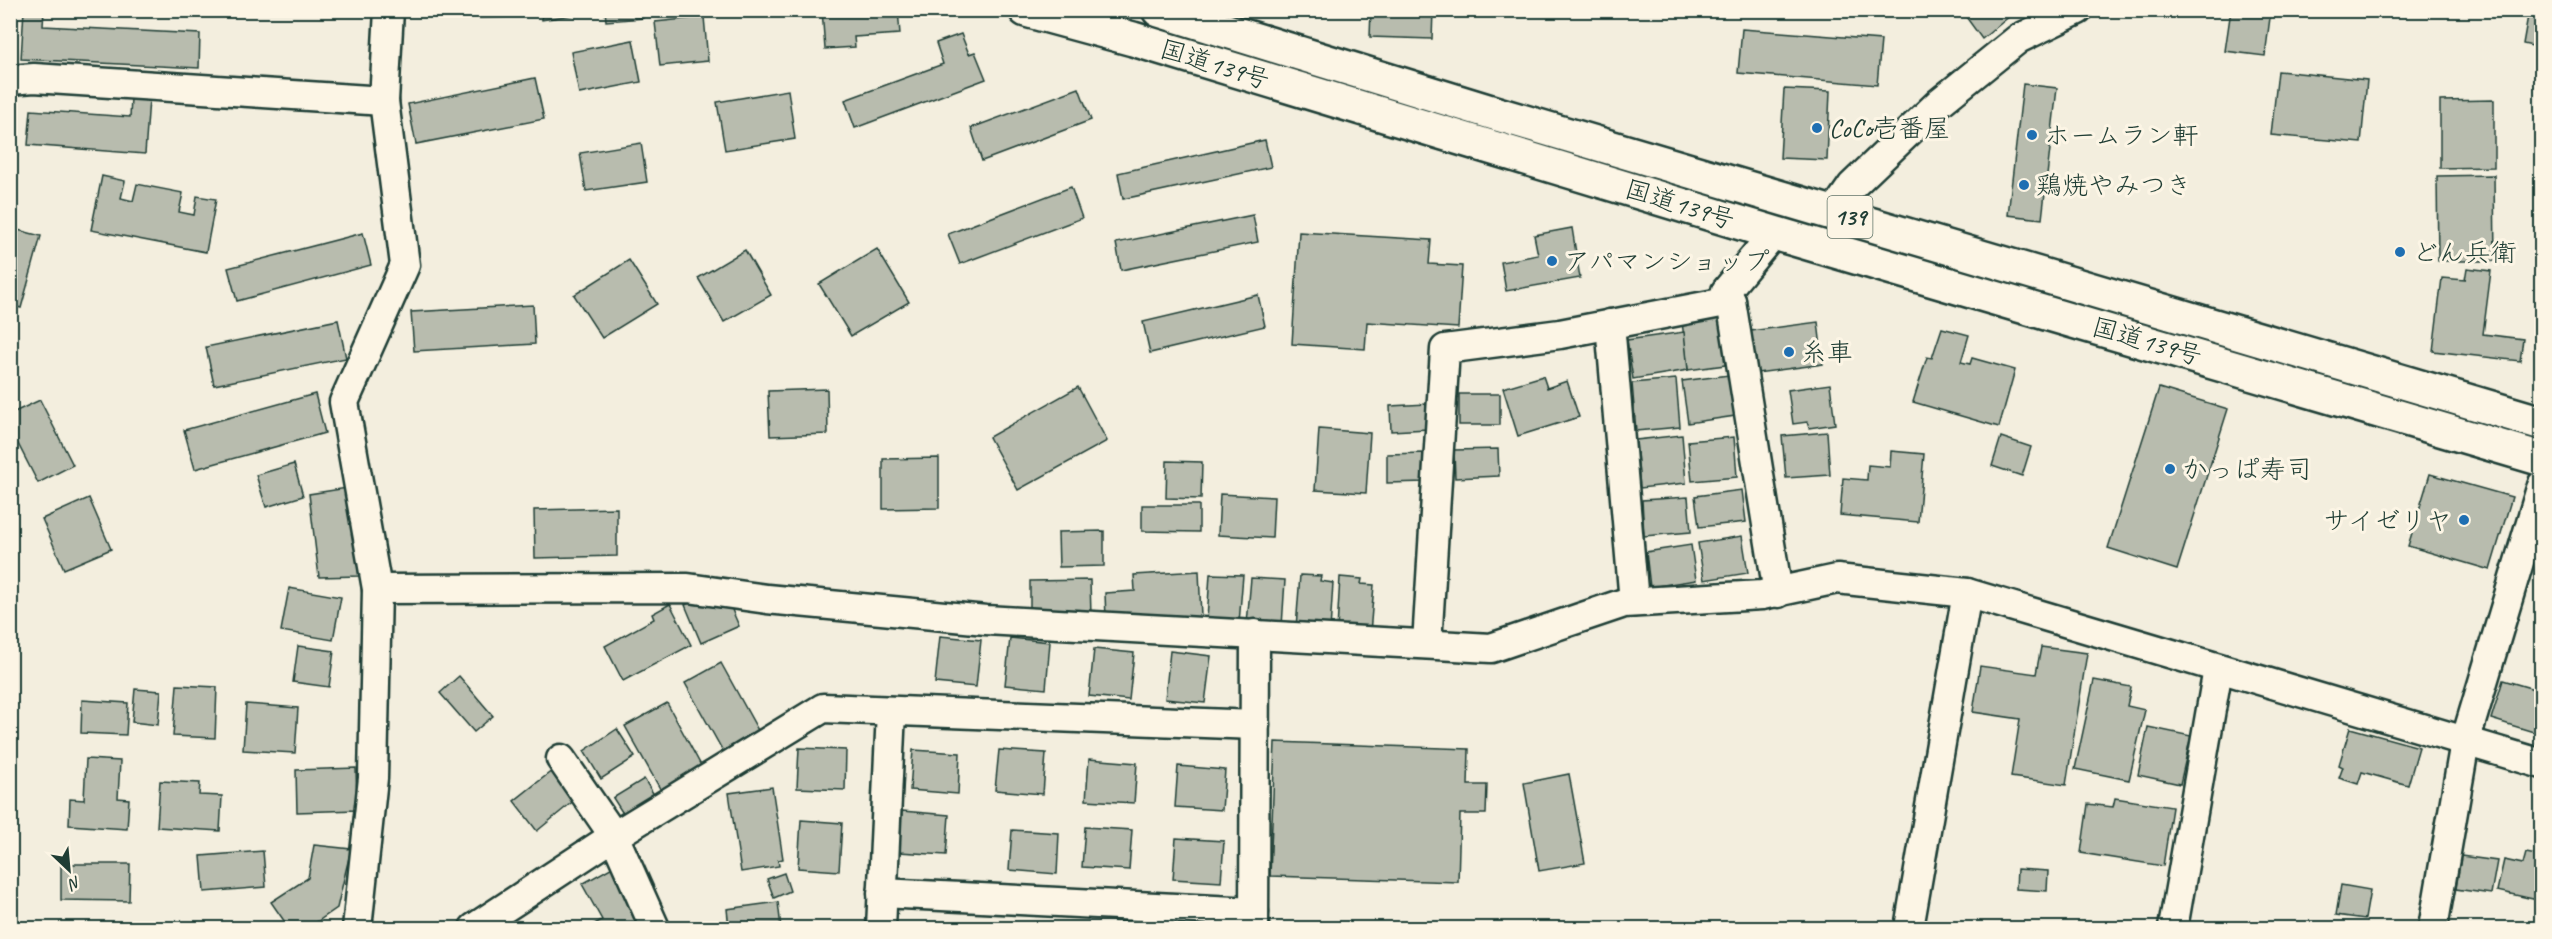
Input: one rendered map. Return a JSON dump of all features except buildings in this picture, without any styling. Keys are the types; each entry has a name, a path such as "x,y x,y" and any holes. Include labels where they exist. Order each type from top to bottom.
{"highway":[{"name":"国道139号","path":"1026,10 1133,39 1774,233 2541,459"},
{"name":"国道139号","path":"1159,10 1483,110 2541,423"}],"street":[{"path":"353,924 373,778 377,589 344,402 405,266 384,101 389,10"},
{"path":"1833,212 1852,186 1940,102 2018,39 2078,10"},
{"path":"10,80 34,78 384,101"},
{"path":"1774,233 1726,291 1731,301 1778,593"},
{"path":"1427,644 1445,349 1560,334 1731,301"},
{"path":"1610,324 1634,602"},
{"path":"2433,928 2465,741 2541,485"},
{"path":"377,589 688,588 766,599 986,620 1491,648 1624,603 1778,593 1837,579 1967,593 2541,764"},
{"path":"1909,928 1967,593"},
{"path":"882,893 1254,920 1256,634"},
{"path":"2173,928 2218,669"},
{"path":"474,928 614,836 824,708 1255,725"},
{"path":"881,928 891,711"},
{"path":"561,759 614,836 655,928"}],"place":[{"name":"CoCo壱番屋","path":"1817,128"},
{"name":"ホームラン軒","path":"2032,135"},
{"name":"鶏焼やみつき","path":"2024,185"},
{"name":"どん兵衛","path":"2400,252"},
{"name":"アパマンショップ","path":"1552,261"},
{"name":"糸車","path":"1789,352"},
{"name":"かっぱ寿司","path":"2170,469"},
{"name":"サイゼリヤ","path":"2464,520"}]}
